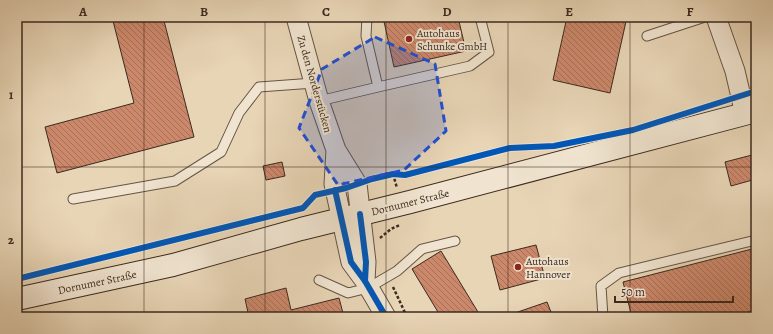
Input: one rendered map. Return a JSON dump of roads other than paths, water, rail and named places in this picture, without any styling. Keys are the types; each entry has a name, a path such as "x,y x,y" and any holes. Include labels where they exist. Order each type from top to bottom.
{"main road":[{"name":"Dornumer Straße","path":"17,299 173,265 351,216 402,204 750,112"}],"street":[{"name":"Zu den Norderstücken","path":"296,17 319,101 336,150 357,184 351,216 366,262 366,284"},
{"path":"716,17 750,112"},
{"path":"366,284 386,317"}],"lane":[{"path":"368,17 366,36 378,87"},
{"path":"319,101 470,66 489,52 480,17"},
{"path":"646,36 705,17"},
{"path":"73,199 176,181 221,152 239,113 259,87 314,83"},
{"path":"603,317 601,286 618,273 756,240"},
{"path":"319,280 348,293 366,284 387,277 397,271 422,249 455,241"}],"place":[{"name":"Autohaus Schunke GmbH","path":"409,39"},
{"name":"Autohaus Hannover","path":"518,267"}]}
